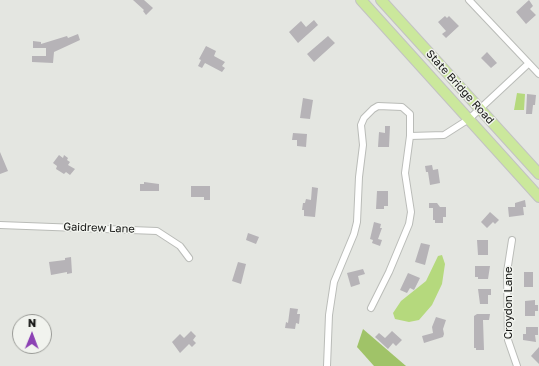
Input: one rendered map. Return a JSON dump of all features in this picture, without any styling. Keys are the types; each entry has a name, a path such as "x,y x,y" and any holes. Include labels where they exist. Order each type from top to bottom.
{"highway":[{"name":"State Bridge Road","path":"361,0 436,83 466,121 539,197"},
{"name":"State Bridge Road","path":"382,0 539,174"}],"street":[{"path":"469,0 539,74"},
{"path":"410,136 444,135 466,121 528,64"},
{"path":"327,366 329,315 334,282 354,234 357,222 359,177 363,145 361,125 368,113 378,106 402,107 410,114 410,136 405,173 411,212 409,224 389,272 371,308"},
{"name":"Gaidrew Lane","path":"0,225 157,232 180,246 189,258"},
{"name":"Croydon Lane","path":"512,240 508,272 508,340 517,366"}],"shaded area":[{"path":"517,93 525,94 524,110 514,110"},
{"path":"442,255 445,264 442,284 432,305 419,320 409,322 395,319 393,313 401,301 426,281 438,256"},
{"path":"363,329 406,366 374,366 357,347"}],"building":[{"path":"133,0 144,0 153,8 146,15 143,11 144,10"},
{"path":"529,0 533,6 530,9 536,15 526,24 516,12"},
{"path":"445,16 447,18 449,16 459,26 446,38 442,34 446,31 438,22"},
{"path":"314,20 318,25 298,43 289,32 301,21 306,27"},
{"path":"78,34 80,40 54,52 53,63 32,62 32,56 46,56 46,48 33,48 33,41 41,42 41,44 67,36 68,38"},
{"path":"328,36 335,43 314,62 307,54"},
{"path":"206,46 216,51 214,56 225,62 222,66 225,68 222,72 205,63 202,68 198,66 201,60 199,59"},
{"path":"487,52 497,63 491,68 481,58"},
{"path":"527,94 536,95 532,114 526,114"},
{"path":"303,98 313,100 310,119 300,118"},
{"path":"385,126 390,126 389,147 378,147 379,132 385,133"},
{"path":"293,133 307,134 306,147 297,146 297,140 292,140"},
{"path":"0,152 8,171 0,174"},
{"path":"59,155 63,158 64,155 68,158 67,160 70,162 68,165 75,169 70,175 66,172 64,174 56,169 57,166 53,163"},
{"path":"432,165 433,170 438,169 440,183 430,185 428,172 426,172 425,166"},
{"path":"144,182 159,184 159,191 140,191 140,184 144,184"},
{"path":"191,186 210,186 210,200 204,200 204,197 191,197"},
{"path":"312,187 318,188 315,217 304,216 304,210 302,210 303,203 305,203 306,199 311,200"},
{"path":"377,191 388,191 388,206 384,206 384,209 376,209"},
{"path":"525,200 526,207 523,207 524,215 509,217 508,207 515,207 515,203"},
{"path":"429,203 437,203 440,207 446,207 446,217 443,217 443,223 435,223 435,220 433,220 433,208 429,208"},
{"path":"490,212 499,220 495,224 493,222 487,228 481,222"},
{"path":"374,222 381,224 380,228 382,228 378,239 382,240 380,246 372,243 373,240 370,239"},
{"path":"248,233 259,237 256,244 246,240"},
{"path":"477,240 488,240 488,255 478,255"},
{"path":"421,243 430,245 425,265 415,262"},
{"path":"71,257 72,273 67,274 67,272 51,275 49,262 65,260 65,258"},
{"path":"238,262 246,264 241,284 232,281"},
{"path":"475,266 490,266 488,279 478,279 478,277 475,277"},
{"path":"363,269 365,274 358,276 360,284 351,287 347,273"},
{"path":"524,272 533,272 533,287 524,287"},
{"path":"408,273 420,278 414,290 410,288 407,293 400,290"},
{"path":"478,289 491,289 491,295 488,295 488,304 480,304"},
{"path":"535,300 535,305 538,305 538,311 535,311 535,316 525,316 525,301"},
{"path":"290,308 298,309 297,314 300,314 299,324 296,323 295,329 285,328 286,322 288,323"},
{"path":"477,314 490,314 489,320 483,320 484,350 476,350 476,348 474,348 474,316"},
{"path":"436,317 446,320 443,329 443,337 424,343 422,336 433,333 432,327"},
{"path":"526,327 538,327 538,335 535,335 536,342 523,340 523,334 526,334"},
{"path":"191,331 196,336 193,340 196,343 192,347 189,344 180,353 172,342 180,334 184,338"},
{"path":"392,331 402,340 396,346 393,343 388,349 375,337 379,333 385,338"},
{"path":"539,347 539,364 531,356"}]}
